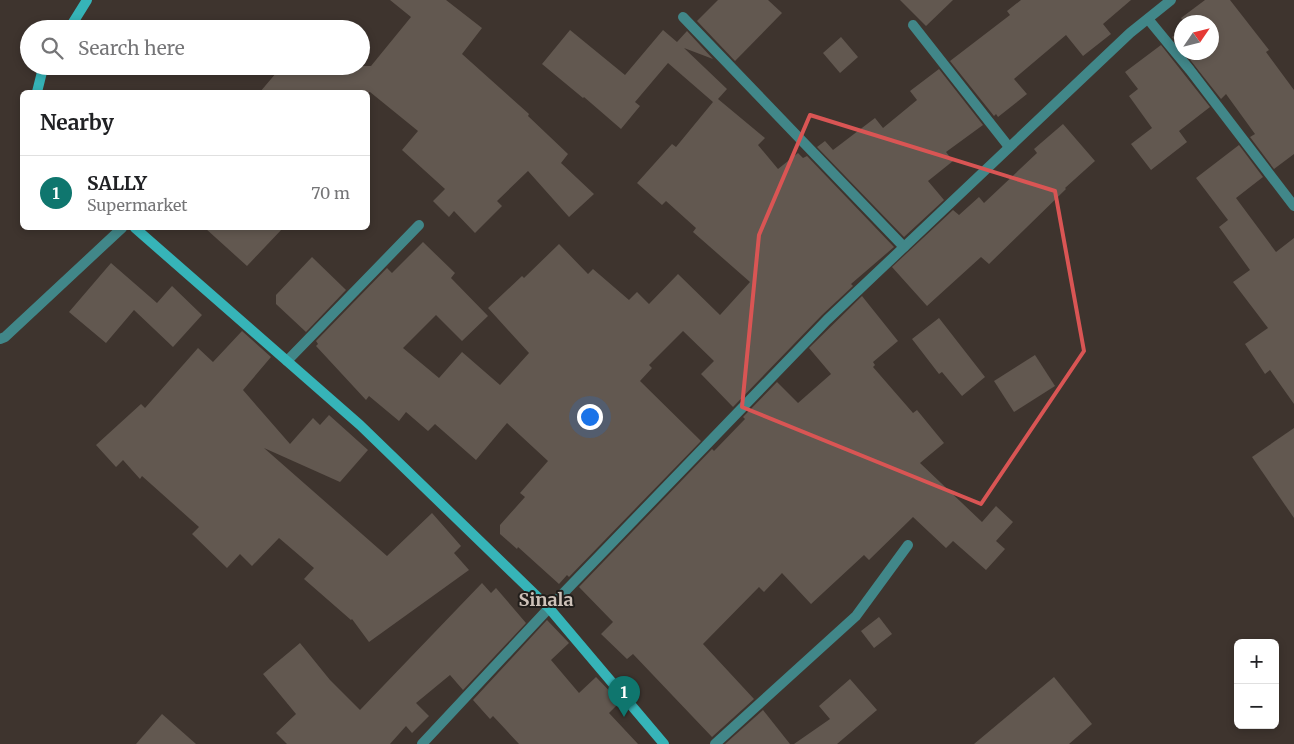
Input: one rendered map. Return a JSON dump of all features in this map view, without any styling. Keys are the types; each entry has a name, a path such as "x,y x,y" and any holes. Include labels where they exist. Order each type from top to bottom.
{"street":[{"path":"75,20 87,0"},
{"path":"422,744 549,608 827,320 1130,33 1171,0"},
{"path":"682,17 904,247"},
{"path":"1148,19 1190,70 1294,206"},
{"path":"913,24 1009,147"},
{"path":"38,90 41,75"},
{"path":"287,361 420,225"},
{"path":"0,339 5,337 120,230"},
{"path":"137,230 360,425 549,608 664,744"},
{"path":"715,744 856,616 908,545"}],"highlighted area":[{"path":"810,115 1055,191 1084,351 981,504 742,407 759,235"}],"building":[{"path":"390,0 446,0 482,28 462,54 529,114 528,116 568,154 561,163 594,194 569,217 528,171 497,201 502,206 475,233 454,211 449,217 433,201 445,189 402,150 418,131 370,92 370,90 262,90 274,75 370,75 370,66 411,17"},
{"path":"718,0 768,0 782,13 735,61 697,21"},
{"path":"900,0 953,0 926,26"},
{"path":"1021,0 1131,0 1103,24 1111,34 1083,56 1066,35 1014,79 1027,94 998,117 996,114 994,116 950,61 1010,15 1007,11"},
{"path":"1205,0 1230,0 1269,50 1266,52 1294,90 1294,154 1274,169 1250,137 1255,134 1226,94 1221,99 1190,60 1219,60 1219,15 1185,15"},
{"path":"570,30 625,75 663,30 677,42 687,31 713,59 684,48 727,89 718,99 765,138 758,145 778,169 798,153 803,158 807,156 894,247 851,284 853,286 822,315 733,407 701,374 714,361 683,331 649,365 652,368 640,381 701,441 569,577 567,575 559,584 518,547 517,549 500,534 500,525 525,497 520,493 548,461 507,423 476,460 435,424 428,431 406,412 399,421 369,396 366,400 316,346 318,344 316,341 387,268 392,273 423,242 455,273 451,278 488,316 462,341 436,315 403,348 439,378 462,352 500,385 529,353 488,308 522,276 524,278 559,244 588,274 593,269 629,300 637,292 649,304 678,274 720,315 750,282 693,232 696,228 666,201 662,205 637,183 672,144 676,147 713,102 668,63 635,102 640,106 621,129 542,64"},
{"path":"841,37 858,57 840,73 823,53"},
{"path":"1161,45 1210,107 1179,131 1187,142 1151,170 1131,144 1152,128 1129,96 1138,89 1125,72"},
{"path":"939,69 983,125 946,152 953,161 928,181 944,200 904,237 817,147 825,141 833,150 875,118 883,128 917,100 910,91"},
{"path":"1063,124 1095,161 1065,188 989,264 981,257 927,306 892,267 953,210 959,215 979,197 984,203 1037,153 1034,149"},
{"path":"1239,145 1263,177 1236,198 1276,252 1294,238 1294,404 1270,370 1265,374 1245,344 1268,328 1233,282 1250,270 1219,227 1228,220 1196,178"},
{"path":"207,230 281,230 247,266"},
{"path":"312,257 346,290 306,332 276,304 276,295"},
{"path":"111,263 157,303 172,286 202,315 173,347 134,310 106,343 69,312"},
{"path":"862,296 898,341 873,362 875,365 873,367 913,413 917,410 944,443 920,463 982,522 996,506 1013,522 996,541 1005,549 986,570 953,541 946,548 913,517 869,560 864,555 811,604 782,573 764,592 759,587 703,644 754,699 712,737 633,654 627,659 601,634 613,622 579,587 712,449 714,451 745,419 743,417 777,382 798,403 831,374 809,348"},
{"path":"939,318 985,377 962,396 942,372 939,374 912,339"},
{"path":"242,331 271,357 243,390 290,444 313,418 320,425 329,415 368,450 340,482 264,448 387,556 432,513 461,546 454,553 469,570 369,642 352,619 304,579 314,568 279,538 252,566 240,554 227,568 192,534 199,527 142,476 140,479 123,460 116,467 96,445 141,404 145,408 198,348 213,362"},
{"path":"1035,355 1055,386 1014,412 994,381"},
{"path":"1294,428 1294,518 1252,457"},
{"path":"482,583 491,593 496,588 526,623 463,690 450,675 416,703 429,716 412,733 406,726 390,744 287,744 276,733 296,714 263,674 300,643 330,680 360,710"},
{"path":"879,617 892,634 874,648 861,631"},
{"path":"547,620 569,643 551,660 579,693 596,677 620,702 609,713 638,744 519,744 493,716 490,719 473,700"},
{"path":"1054,677 1092,724 1069,744 974,744"},
{"path":"850,679 877,710 837,744 794,744 830,719 819,706"},
{"path":"763,710 790,744 725,744"},
{"path":"162,714 196,744 136,744"}],"place":[{"name":"SALLY","path":"624,717"}],"district":[{"name":"Sinala","path":"546,599"}]}
